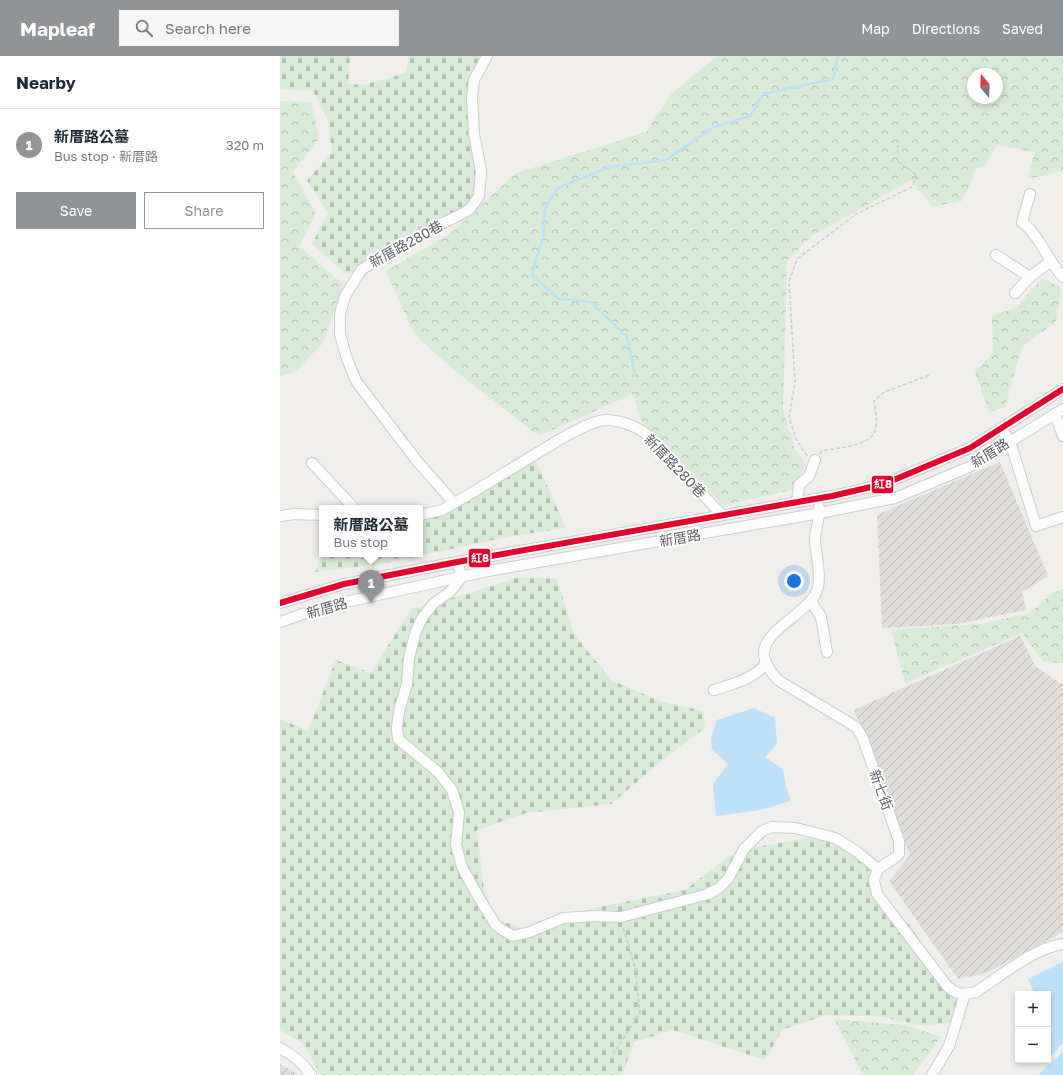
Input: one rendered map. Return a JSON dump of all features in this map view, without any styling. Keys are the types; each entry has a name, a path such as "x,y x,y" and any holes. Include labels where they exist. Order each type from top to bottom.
{"street":[{"name":"新厝路280巷","path":"454,504 417,461 356,381 346,356 340,334 340,314 345,296 362,269 432,228 470,209 479,196 481,170 474,134 472,98 474,80 487,56"},
{"path":"1030,194 1022,222 1030,229 1063,277"},
{"path":"996,255 1030,278"},
{"path":"1015,293 1030,278 1051,261"},
{"name":"新厝路","path":"280,603 291,598 344,584 457,562 797,502 884,484 970,448 1063,389"},
{"path":"1059,411 1063,436"},
{"name":"新厝路","path":"280,622 323,607 462,577 820,513 895,498 969,467 1059,411"},
{"name":"新厝路280巷","path":"423,514 442,510 454,504 563,438 594,422 604,420 633,426 645,433 722,515"},
{"path":"1001,428 1010,441 1036,526 1063,517"},
{"path":"312,463 351,505"},
{"path":"797,502 799,485 808,476 814,463"},
{"path":"714,690 751,677 761,670 766,663 764,658 765,647 769,639 811,601 817,592 819,583 816,538 820,513 818,498"},
{"path":"752,510 753,525"},
{"path":"280,516 294,514 319,515"},
{"path":"457,562 462,577 450,592 434,603 422,618 415,634 409,658 407,684 397,728 398,739 438,772 452,790 458,812 456,845 462,867 479,898 495,924 500,929 513,936 530,932 563,918 596,916 621,917 700,896 719,888 728,879 744,849 762,831 772,827 796,828 835,838 856,851 878,869 874,880 877,894 947,986 954,992 965,994 976,992 1037,952 1055,945 1063,944"},
{"path":"811,601 821,617 827,652"},
{"name":"新七街","path":"766,663 773,675 781,682 856,727 862,736 899,841 899,854 878,869"},
{"path":"932,1075 949,1046 965,994"},
{"path":"280,1048 286,1051 312,1075"}],"path":[{"path":"898,145 897,161 917,175 912,187 856,214 825,237 797,259 789,281 795,382 789,418 796,439 814,463 822,451 864,442 875,432 876,421 874,401 884,392 930,375"},
{"path":"613,1054 640,1013 635,968 621,917"}],"shaded area":[{"path":"1000,462 1048,576 1022,592 1026,610 957,624 882,628 877,515"},
{"path":"1020,636 1036,667 1063,685 1063,932 986,973 958,979 889,881 910,855 854,710"},
{"path":"280,1064 300,1075 280,1075"}],"green space":[{"path":"280,56 350,56 348,84 363,85 406,73 409,56 484,56 473,80 481,171 479,196 456,217 359,271 346,274 312,244 328,213 307,180 332,153 328,120 313,91 280,89"},
{"path":"717,56 1063,56 1063,171 1027,179 1035,152 997,145 985,165 975,169 962,201 932,207 911,180 812,236 787,260 783,410 795,449 806,465 792,490 723,505 640,419 633,394 539,436 454,370 414,334 386,271 451,233 516,173 646,132 671,94"},
{"path":"280,101 311,102 319,138 293,172 316,214 299,246 343,284 323,343 295,372 280,376"},
{"path":"1042,278 1061,288 1056,322 1022,346 1005,407 989,412 975,372 993,352 992,316 1017,307"},
{"path":"535,459 566,528 507,537 423,555 423,514 446,510"},
{"path":"322,557 414,557 386,563 315,572"},
{"path":"519,577 557,579 574,634 611,680 660,701 703,711 705,728 666,757 611,804 526,813 477,830 484,890 497,920 527,929 599,907 685,890 736,851 837,833 876,878 893,921 909,924 933,960 947,977 967,1019 927,1026 875,1016 826,1015 782,1030 765,1060 673,1030 634,1042 622,1075 321,1075 303,1044 280,1030 280,719 308,731 336,660 371,673 411,609 467,594"},
{"path":"1063,589 1063,663 1043,662 1022,633 905,683 891,630 981,624 1030,613 1052,593"},
{"path":"834,1019 905,1025 941,1037 913,1075 863,1075"}],"water":[{"path":"754,708 775,718 777,744 765,757 783,769 786,786 791,801 760,810 716,816 713,784 728,764 712,750 711,737 717,720"},
{"path":"1063,962 1063,1043 1051,1056 1051,991 1034,991 1028,979"},
{"path":"1063,1052 1063,1075 1039,1075 1039,1074"}],"waterway":[{"path":"635,375 627,337 591,302 559,299 532,275 543,236 545,208 558,188 609,167 666,160 714,127 750,116 763,94 833,79 838,56"}],"transit line":[{"name":"紅8","path":"280,603 344,584 457,562 832,496 884,484 970,448 1063,389"}],"place":[{"name":"新厝路公墓","path":"371,603"}]}
